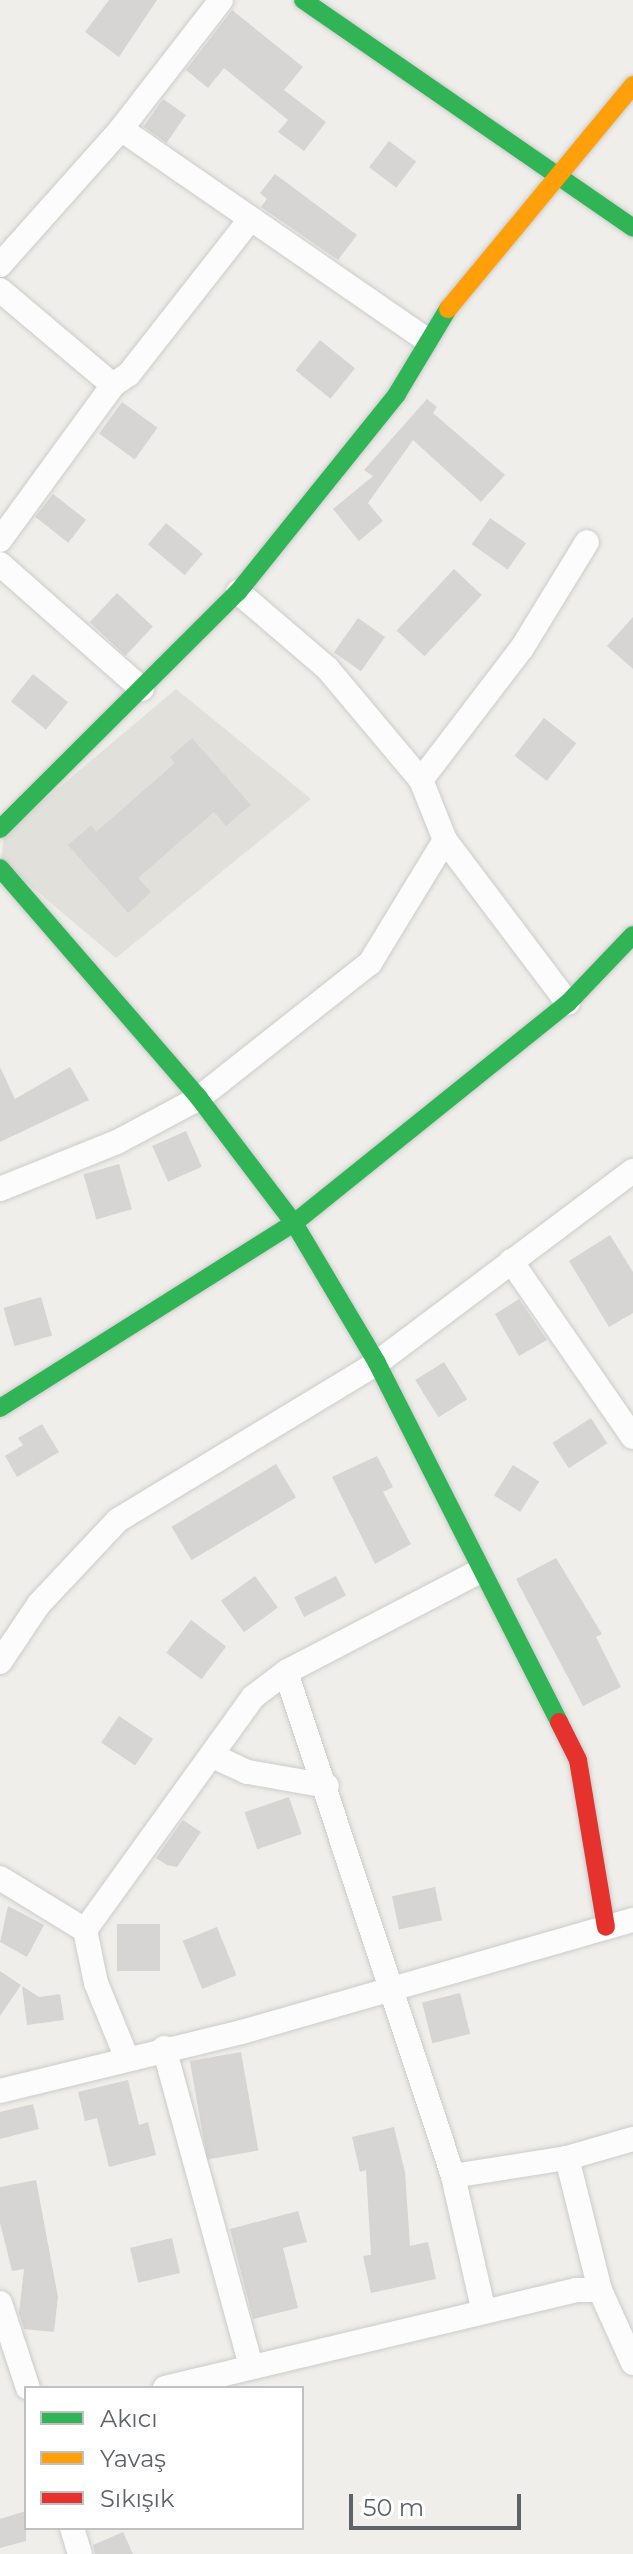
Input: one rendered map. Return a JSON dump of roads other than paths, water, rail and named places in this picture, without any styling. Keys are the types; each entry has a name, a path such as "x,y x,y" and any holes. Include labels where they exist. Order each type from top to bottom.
{"street":[{"path":"0,265 121,129 221,0"},
{"path":"303,0 557,170 633,228"},
{"path":"0,829 238,592 397,394 425,352 425,339 557,170 633,85"},
{"path":"121,129 248,222 425,339"},
{"path":"0,540 113,385 129,374 248,222"},
{"path":"0,290 113,385"},
{"path":"421,780 522,648 587,542"},
{"path":"0,564 142,689"},
{"path":"238,592 327,668 421,780 445,840 568,1003"},
{"path":"0,1189 117,1142 199,1098 370,963 445,840"},
{"path":"0,868 199,1098 294,1223 377,1363 478,1572 578,1760 606,1927"},
{"path":"0,1408 294,1223 568,1003 633,935"},
{"path":"0,1662 39,1604 118,1520 377,1363 633,1171"},
{"path":"511,1261 633,1437"},
{"path":"126,2056 96,1983 85,1930 199,1767 213,1756 253,1697 286,1672 478,1572"},
{"path":"286,1672 394,1988 453,2176 484,2312"},
{"path":"213,1756 248,1772 327,1786"},
{"path":"0,1878 85,1930"},
{"path":"0,2091 394,1988 633,1920"},
{"path":"164,2048 251,2367"},
{"path":"453,2176 567,2158 633,2139"},
{"path":"567,2158 600,2290 633,2363"},
{"path":"173,2386 484,2312 600,2290"},
{"path":"0,2303 8,2355 27,2386"},
{"path":"73,2530 80,2554"}]}
